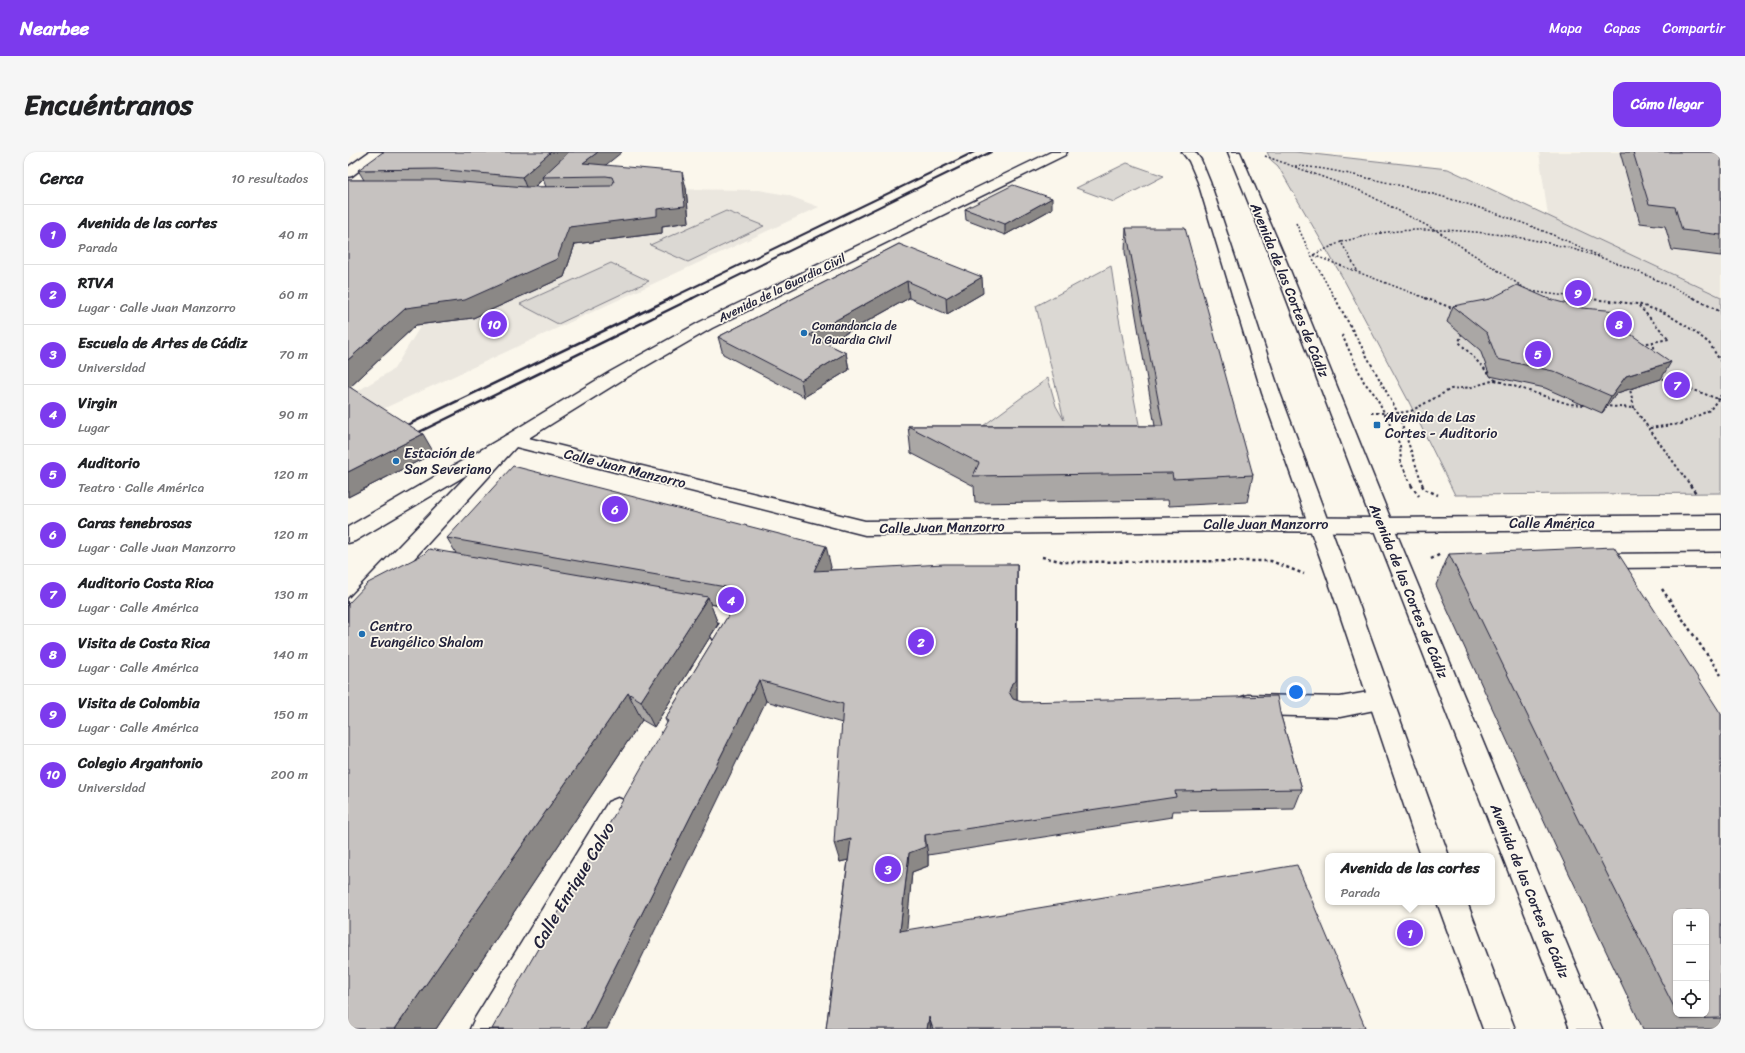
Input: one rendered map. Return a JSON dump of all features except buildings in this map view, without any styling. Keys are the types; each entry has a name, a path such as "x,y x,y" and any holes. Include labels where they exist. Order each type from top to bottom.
{"main road":[{"path":"348,173 377,152"},
{"name":"Avenida de la Guardia Civil","path":"512,440 616,376 706,325 1061,152"},
{"path":"1188,152 1195,160 1213,209 1271,393 1343,590 1434,853"},
{"name":"Avenida de las Cortes de Cádiz","path":"1234,152 1276,253 1383,525 1586,1029"},
{"path":"348,536 512,440"},
{"path":"348,613 412,561 512,440"},
{"name":"Calle Juan Manzorro","path":"512,440 865,528 1318,524 1383,525"},
{"name":"Calle América","path":"1383,525 1718,522"},
{"path":"1611,583 1598,561 1721,560"},
{"path":"665,605 735,617 710,658"},
{"path":"1229,706 1340,707 1380,700"},
{"name":"Calle Enrique Calvo","path":"486,1029 628,793"},
{"path":"1453,905 1495,1022"}],"path":[{"path":"1265,159 1262,154 1361,191 1439,232 1529,291 1638,304 1665,313 1691,328 1709,343 1721,362"},
{"path":"1292,166 1323,168 1398,185 1458,202 1520,222 1571,241 1611,262"},
{"path":"1294,219 1311,255 1398,414 1424,489 1444,497"},
{"path":"1461,311 1442,302 1313,255 1341,242 1396,231 1490,234 1544,243 1592,254 1640,273 1721,312"},
{"path":"1341,242 1357,270"},
{"path":"1638,304 1669,339 1640,344"},
{"path":"1463,328 1459,342 1495,380 1569,404 1591,405"},
{"path":"1340,332 1364,382 1376,396 1385,413 1400,445 1401,463 1415,492 1440,511 1446,524"},
{"path":"1653,342 1656,357"},
{"path":"1659,371 1661,378"},
{"path":"1654,380 1661,378 1720,400"},
{"path":"1339,412 1398,414 1411,411 1451,389 1472,388 1495,380"},
{"path":"1636,387 1630,389 1634,408 1718,522"},
{"path":"1649,428 1680,424 1710,410 1720,400 1721,395"},
{"path":"1598,406 1634,408"},
{"path":"1643,561 1721,675"}],"shaded area":[{"path":"1267,152 1295,152 1448,169 1721,297 1721,493 1455,495 1408,400 1344,280 1278,166 1271,160"},
{"path":"1539,152 1721,152 1721,297 1548,216"},
{"path":"1127,163 1164,176 1114,202 1076,188"},
{"path":"645,189 759,190 787,195 819,207 348,425 348,397 394,369 449,280"},
{"path":"726,211 764,226 688,262 650,245"},
{"path":"611,263 649,281 558,324 520,304"},
{"path":"1111,266 1118,313 1141,435 1068,438 1065,426 983,426 1048,378 1056,406 1064,420 1036,306"}],"railway":[{"path":"669,299 974,152"},
{"path":"691,299 991,152"},
{"path":"399,429 672,298"},
{"path":"409,437 693,298"}],"place":[{"name":"Visita de Colombia","path":"1578,293"},
{"name":"Colegio Argantonio","path":"494,324"},
{"name":"Visita de Costa Rica","path":"1619,324"},
{"name":"Comandancia de la Guardia Civil","path":"804,333"},
{"name":"Auditorio","path":"1538,354"},
{"name":"Auditorio Costa Rica","path":"1677,385"},
{"name":"Avenida de Las Cortes - Auditorio","path":"1377,425"},
{"name":"Estación de San Severiano","path":"396,461"},
{"name":"Caras tenebrosas","path":"615,509"},
{"name":"Virgin","path":"731,600"},
{"name":"Centro Evangélico Shalom","path":"362,634"},
{"name":"RTVA","path":"921,642"},
{"name":"Escuela de Artes de Cádiz","path":"888,869"},
{"name":"Avenida de las cortes","path":"1410,933"}]}
